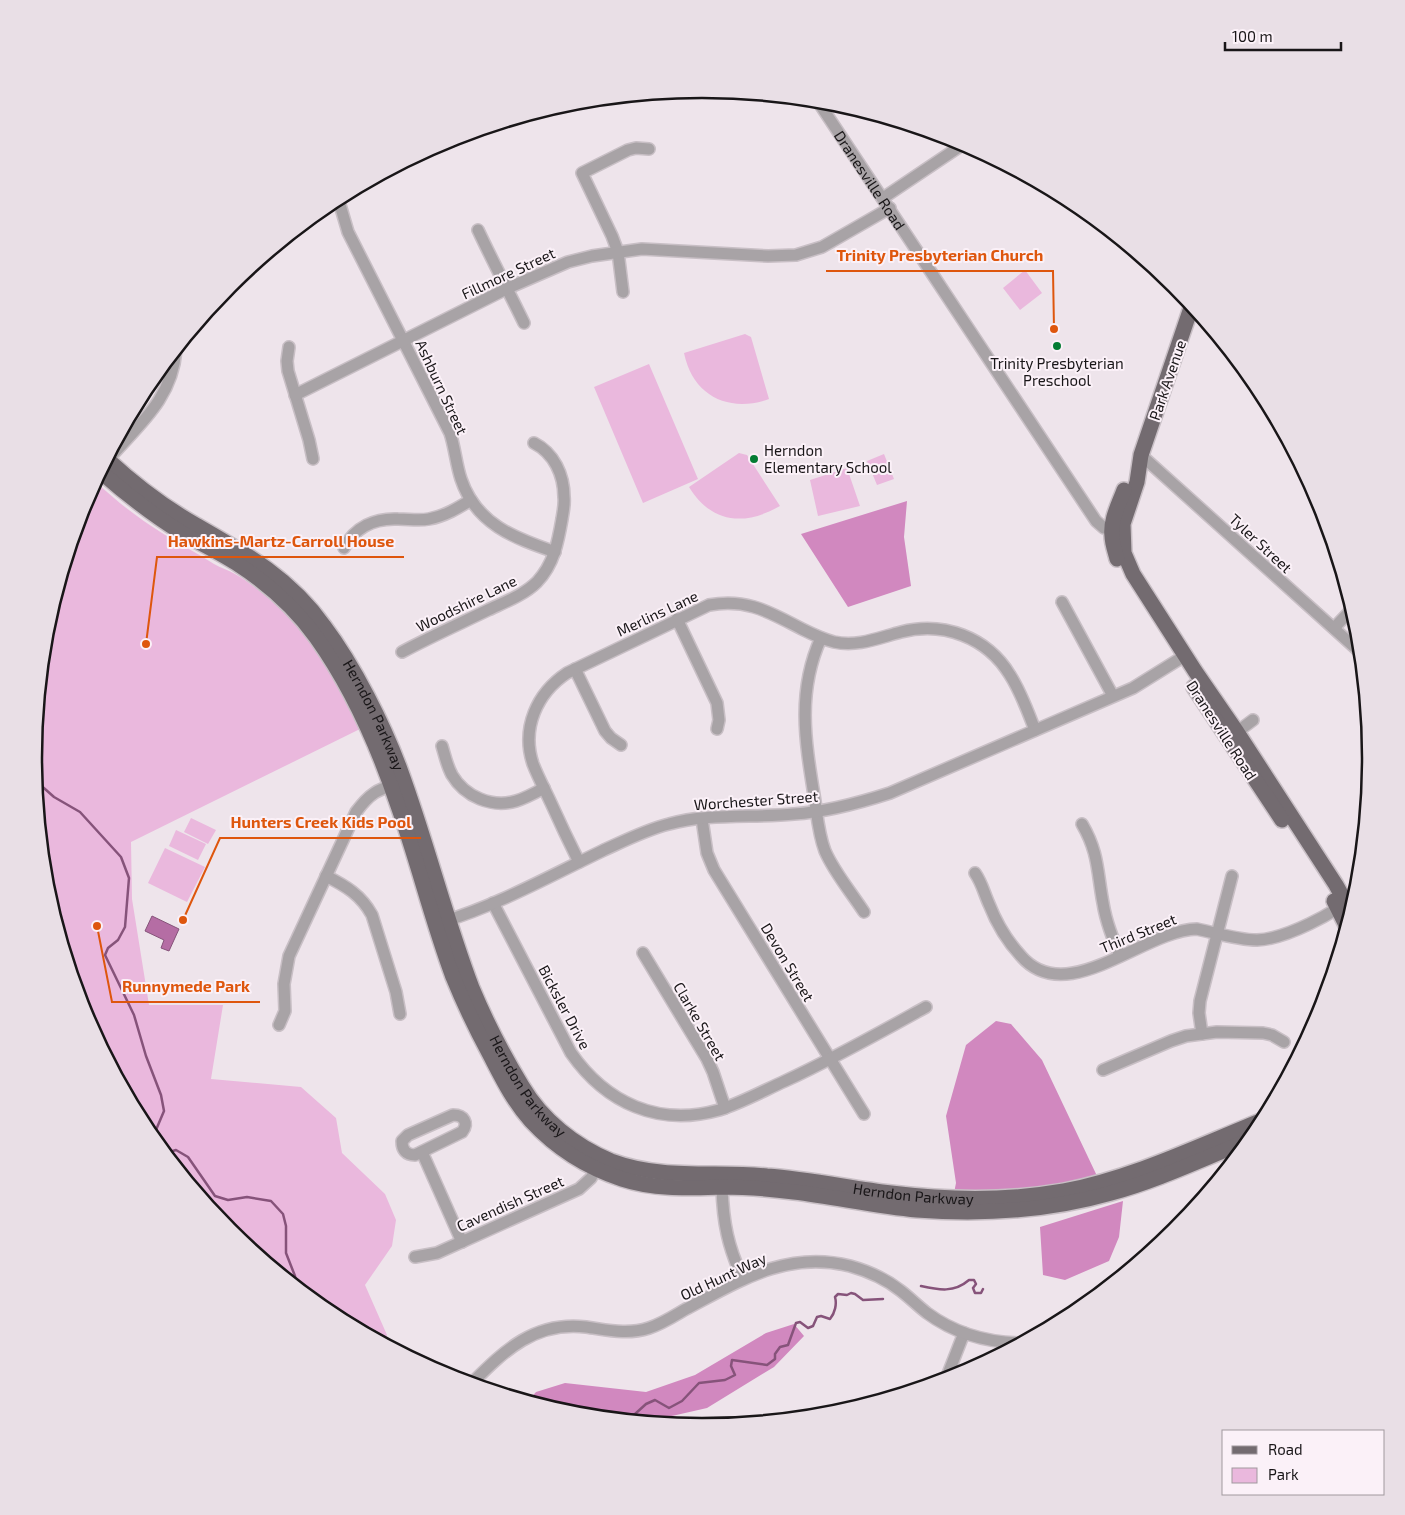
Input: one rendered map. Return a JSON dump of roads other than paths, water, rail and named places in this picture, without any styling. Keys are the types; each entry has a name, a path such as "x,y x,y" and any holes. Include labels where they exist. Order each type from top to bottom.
{"main road":[{"name":"Park Avenue","path":"1116,523 1137,482 1141,455 1190,312"},
{"name":"Herndon Parkway","path":"112,464 147,493 194,524 256,559 278,576 300,597 326,628 349,664 387,739 397,783 442,922 473,989 524,1089 541,1112 585,1148 599,1163 622,1179 677,1188 722,1187 776,1190 917,1210 974,1212 1016,1210 1072,1203 1114,1192 1153,1179 1235,1146"},
{"name":"Herndon Parkway","path":"106,477 138,503 172,526 247,570 270,587 291,607 309,627 332,662 397,783"},
{"name":"Dranesville Road","path":"1116,523 1128,563 1181,658 1346,902"},
{"name":"Dranesville Road","path":"1181,658 1195,672 1237,732 1346,901"},
{"name":"Herndon Parkway","path":"599,1163 666,1174 751,1174 793,1178 919,1196 1003,1198 1061,1191 1116,1178 1250,1126"}],"street":[{"name":"Dranesville Road","path":"823,109 1096,521 1104,528 1116,523"},
{"path":"623,292 618,252 609,228 582,173 628,150 636,148 649,149"},
{"path":"883,198 957,149"},
{"name":"Ashburn Street","path":"340,206 348,232 450,433 457,468 471,500 479,511 502,530 515,538 555,552"},
{"name":"Fillmore Street","path":"295,395 508,288 568,262 618,252 658,249 768,256 796,255 822,247 890,208"},
{"path":"478,230 524,323"},
{"path":"289,348 288,371 313,459"},
{"path":"123,442 160,401 172,376 174,363"},
{"name":"Woodshire Lane","path":"402,652 528,590 545,573 555,552 564,501 564,489 558,469 551,457 534,443"},
{"name":"Tyler Street","path":"1141,455 1353,645"},
{"path":"344,548 354,533 369,524 392,519 429,519 452,511 471,500"},
{"path":"1062,602 1114,696"},
{"name":"Merlins Lane","path":"579,862 534,765 530,735 532,718 536,708 549,688 557,680 575,669 677,619 709,606 727,603 745,604 766,610 821,638 834,642 858,643 914,629 932,628 958,633 975,640 992,653 1010,674 1035,730"},
{"path":"1334,628 1347,615"},
{"path":"677,619 717,703 719,720 717,729"},
{"path":"821,638 810,666 804,727 821,839 826,851 864,912"},
{"name":"Worchester Street","path":"442,922 494,903 653,828 670,823 702,819 817,812 890,793 1132,688 1181,658"},
{"path":"575,669 605,731 621,746"},
{"path":"1237,732 1253,720"},
{"path":"442,746 447,763 458,783 466,791 485,801 504,803 514,801 544,788"},
{"path":"279,1025 285,1011 284,984 289,956 356,812 369,795 378,789 397,783"},
{"name":"Devon Street","path":"702,819 708,853 714,870 864,1114"},
{"path":"1082,824 1094,849 1099,867 1107,923 1120,956"},
{"name":"Third Street","path":"975,873 983,887 994,915 1021,957 1038,970 1048,974 1070,975 1079,973 1162,937 1182,931 1197,929 1244,939 1268,939 1280,936 1345,905"},
{"path":"326,876 352,890 370,910 396,992 400,1014"},
{"path":"1202,1034 1199,1013 1200,1001 1232,876"},
{"name":"Bicksler Drive","path":"494,903 571,1052 592,1080 619,1099 642,1109 658,1113 690,1115 725,1108 831,1060 926,1008"},
{"name":"Clarke Street","path":"643,953 707,1059 725,1108"},
{"path":"1103,1070 1171,1041 1202,1034 1263,1034 1272,1035 1284,1042"},
{"path":"453,1115 462,1117 466,1125 462,1132 422,1152 415,1155 406,1153 402,1145 404,1137 453,1115"},
{"path":"422,1152 462,1242"},
{"name":"Cavendish Street","path":"415,1257 436,1253 579,1189 585,1184 599,1163"},
{"path":"722,1187 725,1229 729,1246 743,1279"},
{"name":"Old Hunt Way","path":"478,1377 508,1349 527,1337 540,1332 568,1327 583,1327 614,1332 640,1331 662,1322 743,1279 767,1270 801,1262 826,1262 850,1266 884,1280 899,1289 940,1321 964,1333 996,1342 1006,1342"},
{"path":"950,1369 964,1333"}],"waterway":[{"path":"43,788 54,797 80,812 121,857 129,878 125,927 118,940 108,948 105,955 134,1015 146,1056 161,1095 164,1111 157,1128"},
{"path":"173,1151 176,1150 188,1157 215,1196 228,1200 247,1197 271,1201 283,1214 286,1226 286,1253 295,1276"},
{"path":"921,1286 934,1289 952,1289 969,1280 974,1280 976,1284 973,1288 975,1293 981,1293 983,1289"},
{"path":"635,1414 646,1404 655,1400 669,1408 682,1401 699,1383 725,1380 735,1375 731,1366 732,1360 767,1365 775,1359 775,1354 780,1347 788,1345 796,1323 800,1322 808,1328 813,1326 817,1317 821,1316 830,1319 835,1308 835,1297 838,1294 847,1295 851,1293 863,1300 883,1299"}],"place":[{"name":"Trinity Presbyterian Church","path":"1054,329"},
{"name":"Trinity Presbyterian Preschool","path":"1057,346"},
{"name":"Herndon Elementary School","path":"754,459"},
{"name":"Hawkins-Martz-Carroll House","path":"146,644"},
{"name":"Hunters Creek Kids Pool","path":"183,920"},
{"name":"Runnymede Park","path":"97,926"}]}
